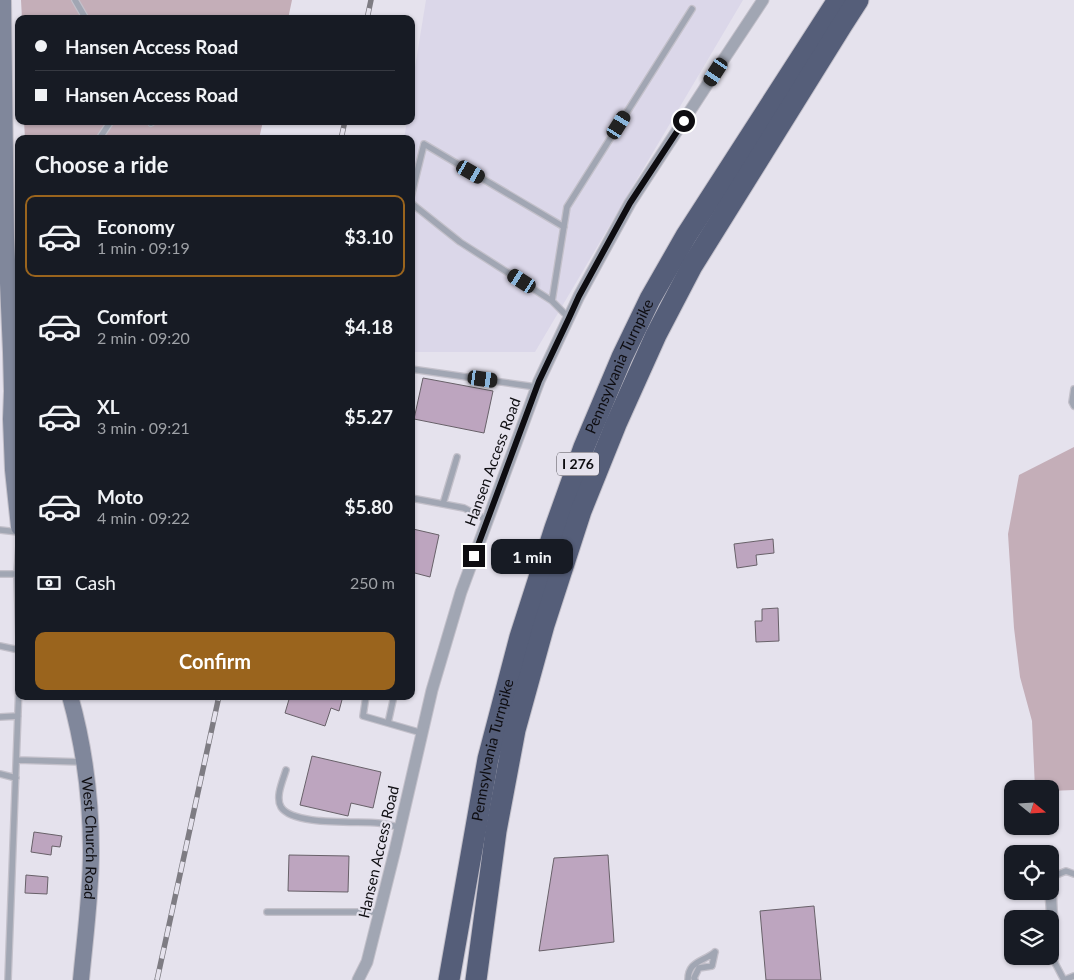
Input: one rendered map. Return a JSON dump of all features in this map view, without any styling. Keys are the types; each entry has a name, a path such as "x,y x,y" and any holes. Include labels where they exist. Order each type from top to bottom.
{"highway":[{"name":"Pennsylvania Turnpike","path":"448,980 488,759 520,637 555,528 584,447 622,357 646,308 686,236 838,0"},
{"name":"Pennsylvania Turnpike","path":"476,980 496,831 515,730 544,625 581,511 616,424 656,335 692,266 858,0"}],"street":[{"path":"4,0 3,203 10,256 14,313 9,352 13,390 8,420 15,489"},
{"name":"Hansen Access Road","path":"358,980 367,962 432,690 461,592 536,387 579,296 630,203 763,0"},
{"name":"West Church Road","path":"71,700 79,730 90,818 91,851 88,900 80,980"}],"lane":[{"path":"75,0 84,15"},
{"path":"552,301 567,208 692,9"},
{"path":"415,181 424,144 564,227"},
{"path":"415,206 460,242 552,301 569,318"},
{"path":"415,370 536,387"},
{"path":"1074,389 1072,402 1074,406"},
{"path":"443,504 456,457"},
{"path":"415,499 464,508 487,520"},
{"path":"0,530 15,532"},
{"path":"0,574 15,574"},
{"path":"0,646 15,649"},
{"path":"8,980 19,700"},
{"path":"365,700 363,716 422,732"},
{"path":"388,723 393,700"},
{"path":"0,717 18,716"},
{"path":"17,760 84,762"},
{"path":"286,770 279,797 281,806 286,812 316,821 378,823 400,827"},
{"path":"0,774 16,778"},
{"path":"1054,910 1054,876 1066,870 1074,874"},
{"path":"267,912 380,912"},
{"path":"688,980 688,974 696,962 708,958 715,952 712,966 699,968 694,978 695,980"},
{"path":"1056,965 1064,980 1074,976"}],"shaded area":[{"path":"21,0 292,0 289,15 22,15"},
{"path":"426,0 743,0 535,352 415,352 415,135 405,135 406,125 415,125 415,67"},
{"path":"24,125 262,125 260,135 25,135"},
{"path":"1074,447 1074,790 1059,791 1059,780 1035,780 1032,721 1020,677 1014,628 1008,534 1019,475"}],"building":[{"path":"423,378 493,391 484,433 415,419"},
{"path":"415,529 439,535 430,577 415,573"},
{"path":"773,539 774,553 756,555 757,565 737,568 734,544"},
{"path":"778,608 779,641 756,642 755,621 762,621 762,609"},
{"path":"289,700 342,700 339,711 331,708 325,726 285,713"},
{"path":"312,756 381,772 373,808 351,803 348,816 300,805"},
{"path":"34,832 62,836 60,847 52,846 51,855 31,852"},
{"path":"289,855 349,856 348,892 288,891"},
{"path":"608,855 614,942 539,951 554,858"},
{"path":"26,875 48,877 47,894 25,893"},
{"path":"814,906 821,980 766,980 760,911"}],"railway":[{"path":"368,15 371,0"},
{"path":"342,135 344,125"},
{"path":"157,980 218,700"}],"route":[{"path":"474,556 539,381 579,296 630,203 684,121"}]}
